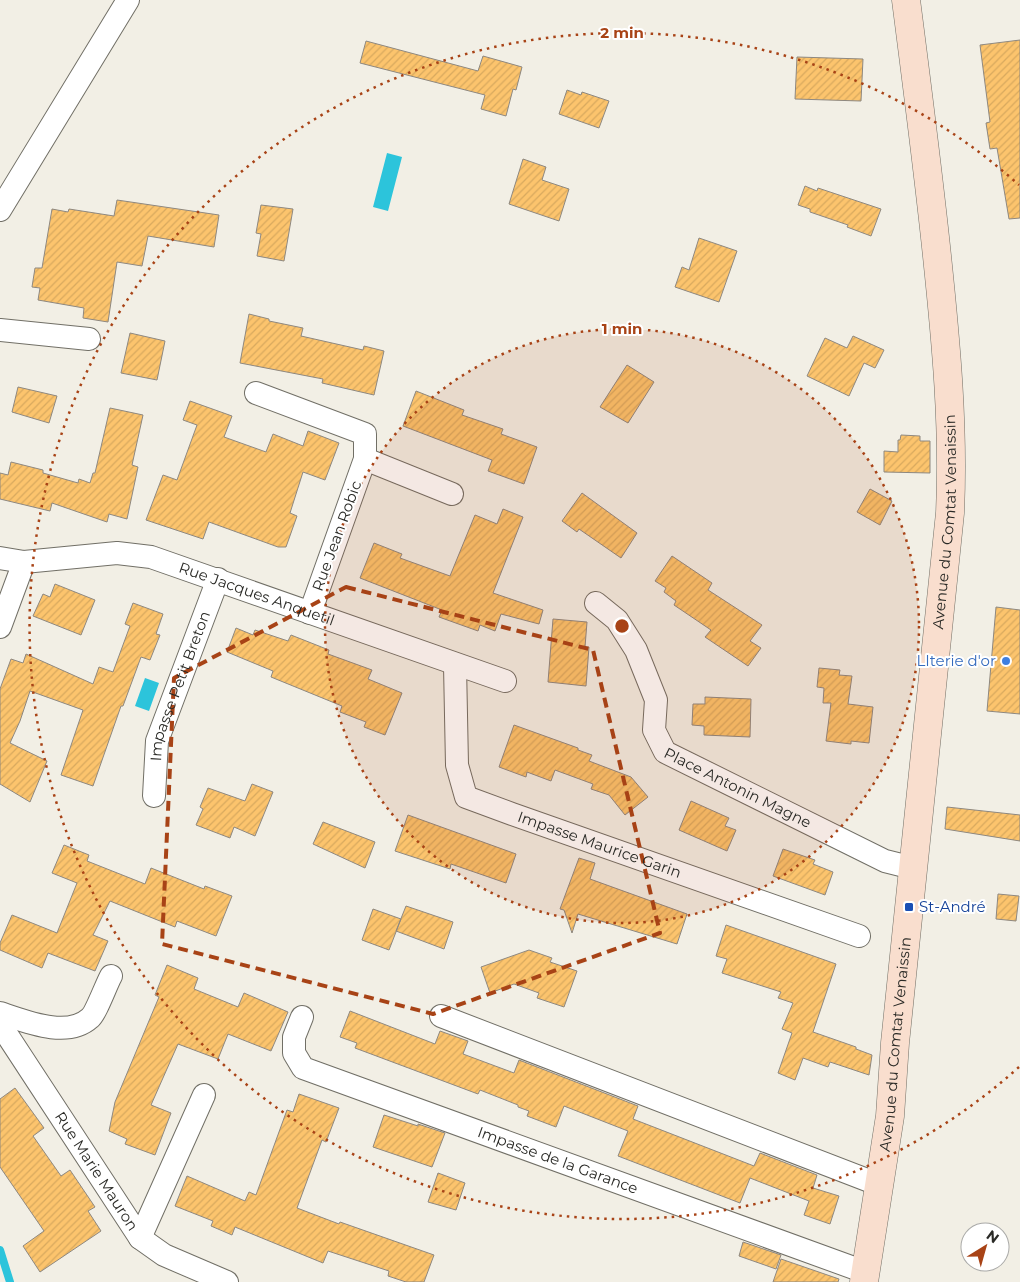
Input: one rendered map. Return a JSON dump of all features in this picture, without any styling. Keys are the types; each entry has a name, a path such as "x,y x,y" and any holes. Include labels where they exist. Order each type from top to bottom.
{"main road":[{"name":"Avenue du Comtat Venaissin","path":"864,1277 890,1116 895,1044 950,513 950,390 928,169 906,0"}],"street":[{"path":"0,210 128,0"},
{"path":"0,330 89,339"},
{"name":"Rue Jean Robic","path":"256,393 365,434 365,459 310,613"},
{"path":"365,459 452,494"},
{"name":"Rue Jacques Anquetil","path":"0,558 24,562 117,553 151,556 504,682"},
{"path":"0,627 24,562"},
{"name":"Impasse Petit Breton","path":"154,796 157,741 218,579"},
{"name":"Place Antonin Magne","path":"596,603 617,620 636,650 656,700 654,730 665,752 885,861 913,868"},
{"name":"Impasse Maurice Garin","path":"455,665 457,765 466,797 859,936"},
{"path":"0,1013 36,1025 57,1028 75,1026 90,1018 111,976"},
{"path":"441,1016 880,1185"},
{"name":"Impasse de la Garance","path":"302,1017 294,1037 294,1053 303,1068 864,1277"},
{"name":"Rue Marie Mauron","path":"0,1024 140,1238 164,1256 227,1282"},
{"path":"140,1238 204,1095"}],"highlighted area":[{"path":"346,587 593,650 660,933 433,1014 162,944 174,678"}],"water":[{"path":"387,153 402,157 388,211 373,207"},
{"path":"145,678 159,683 149,711 135,706"}],"building":[{"path":"1020,40 1020,218 1009,219 997,148 990,149 986,123 990,122 980,45"},
{"path":"366,41 478,71 483,56 522,67 516,90 513,89 506,116 481,109 485,95 360,63"},
{"path":"797,57 863,59 861,101 795,99"},
{"path":"567,90 581,95 582,92 609,101 599,128 559,114"},
{"path":"523,159 546,167 542,180 569,189 559,221 509,204"},
{"path":"805,186 817,191 818,188 881,209 871,236 847,227 848,225 810,212 810,209 798,205"},
{"path":"117,200 219,215 214,247 148,236 142,266 117,262 108,322 83,318 84,308 38,300 40,288 32,287 35,268 42,268 52,209 68,212 69,209 114,216"},
{"path":"261,205 293,209 284,261 257,256 261,234 256,233"},
{"path":"699,238 737,251 719,302 675,287 682,267 689,270"},
{"path":"249,314 269,319 269,321 303,328 301,336 363,350 364,346 384,351 374,395 322,383 323,379 240,363"},
{"path":"130,333 165,341 157,380 121,373"},
{"path":"853,336 884,350 875,368 864,363 849,396 807,376 825,338 847,348"},
{"path":"627,365 654,382 628,423 600,407"},
{"path":"18,387 57,396 49,423 12,412"},
{"path":"416,391 464,410 462,415 503,429 501,434 537,447 524,484 488,471 492,460 403,426"},
{"path":"190,401 232,416 224,437 266,452 273,434 303,446 308,431 339,443 325,480 303,472 290,513 297,516 286,547 278,547 209,522 203,539 146,520 163,475 177,480 197,425 183,420"},
{"path":"110,408 143,415 132,465 138,467 127,519 109,514 107,522 52,503 50,511 0,499 0,473 8,475 11,462 43,470 43,473 78,483 79,479 90,483 93,473 95,473"},
{"path":"901,435 920,436 920,441 930,441 930,473 884,472 884,451 898,452 898,440 900,440"},
{"path":"870,489 892,501 880,525 857,512"},
{"path":"582,493 637,533 621,558 579,529 577,532 562,521"},
{"path":"503,509 523,517 493,593 543,610 539,624 501,614 495,631 480,625 478,631 439,617 442,610 360,578 374,543 402,554 400,558 450,576 475,515 497,524"},
{"path":"672,556 712,583 708,590 762,625 750,641 761,648 748,666 705,637 711,630 674,605 676,601 664,592 666,588 655,581"},
{"path":"55,584 95,600 81,635 33,616 43,594 50,597"},
{"path":"133,603 163,614 156,634 160,635 150,660 141,657 123,706 121,706 93,786 61,775 83,710 30,691 10,743 47,761 30,802 0,784 0,689 11,659 23,663 26,654 93,684 99,667 113,672 130,626 125,624"},
{"name":"LIterie d'or","path":"996,607 1020,610 1020,714 987,711"},
{"path":"553,619 587,622 585,647 589,647 586,686 548,682"},
{"path":"236,628 253,635 255,630 288,641 291,635 329,650 328,654 372,670 368,679 402,693 385,735 364,727 366,722 340,712 342,706 271,677 273,671 227,652"},
{"path":"819,668 840,670 839,675 852,676 848,704 873,707 869,743 851,741 851,744 826,741 831,703 823,703 824,688 817,687"},
{"path":"705,697 751,699 750,737 704,735 704,726 692,725 693,704 705,704"},
{"path":"514,725 578,748 578,750 592,755 589,761 631,777 648,797 625,815 609,795 591,789 593,784 555,770 551,781 527,772 526,777 499,767"},
{"path":"252,784 273,792 255,836 234,827 230,838 196,825 203,809 200,807 208,788 245,801"},
{"path":"691,801 729,818 725,826 736,830 727,851 679,830"},
{"path":"947,807 1020,815 1020,841 945,829"},
{"path":"408,815 516,854 506,883 451,864 450,869 395,851"},
{"path":"323,822 375,842 365,868 313,844"},
{"path":"64,845 89,855 87,861 145,884 151,868 204,889 205,886 232,896 216,936 177,921 175,927 110,901 93,935 108,941 95,971 48,953 42,968 0,950 0,943 12,915 57,933 77,883 52,873"},
{"path":"783,849 815,860 813,864 833,872 825,895 773,876"},
{"path":"579,858 595,863 590,879 687,914 677,944 578,914 572,933 564,910 560,909"},
{"path":"998,894 1019,896 1016,921 996,919"},
{"path":"406,906 453,922 444,949 396,931"},
{"path":"373,909 401,919 389,950 362,940"},
{"path":"726,925 836,964 813,1032 856,1047 856,1049 872,1055 869,1075 830,1062 828,1067 803,1058 795,1080 778,1073 792,1033 782,1029 793,1003 778,998 781,992 722,973 727,959 716,956"},
{"path":"529,950 552,958 550,962 577,971 564,1007 537,998 539,993 514,984 490,993 481,967"},
{"path":"167,965 198,978 194,989 238,1007 244,993 288,1012 271,1051 228,1034 218,1059 178,1044 151,1105 171,1113 155,1155 125,1144 127,1139 109,1131 115,1102 159,997 155,995"},
{"path":"350,1011 435,1044 440,1031 468,1041 463,1054 514,1073 519,1060 638,1106 633,1119 754,1166 760,1153 817,1175 813,1188 839,1196 830,1224 804,1215 809,1201 750,1178 740,1203 618,1156 628,1131 564,1106 556,1127 527,1116 529,1111 518,1107 518,1105 480,1090 478,1094 355,1048 357,1043 340,1037"},
{"path":"15,1088 44,1128 33,1136 61,1176 70,1170 95,1207 88,1211 101,1231 40,1272 23,1246 44,1231 0,1167 0,1099"},
{"path":"299,1094 339,1108 326,1142 322,1140 297,1208 339,1224 340,1222 434,1255 424,1282 406,1282 388,1276 389,1271 328,1251 323,1263 235,1227 232,1235 211,1226 213,1221 175,1206 187,1176 245,1201 249,1192 256,1195 287,1110 293,1112"},
{"path":"384,1115 445,1133 432,1167 373,1147"},
{"path":"438,1173 465,1183 456,1210 428,1202"},
{"path":"743,1242 781,1255 776,1269 739,1256"},
{"path":"781,1259 839,1279 838,1282 773,1282"}],"waterway":[{"path":"0,1250 10,1282"}],"place":[{"name":"LIterie d'or","path":"1006,661"},
{"name":"St-André","path":"909,907"}]}
